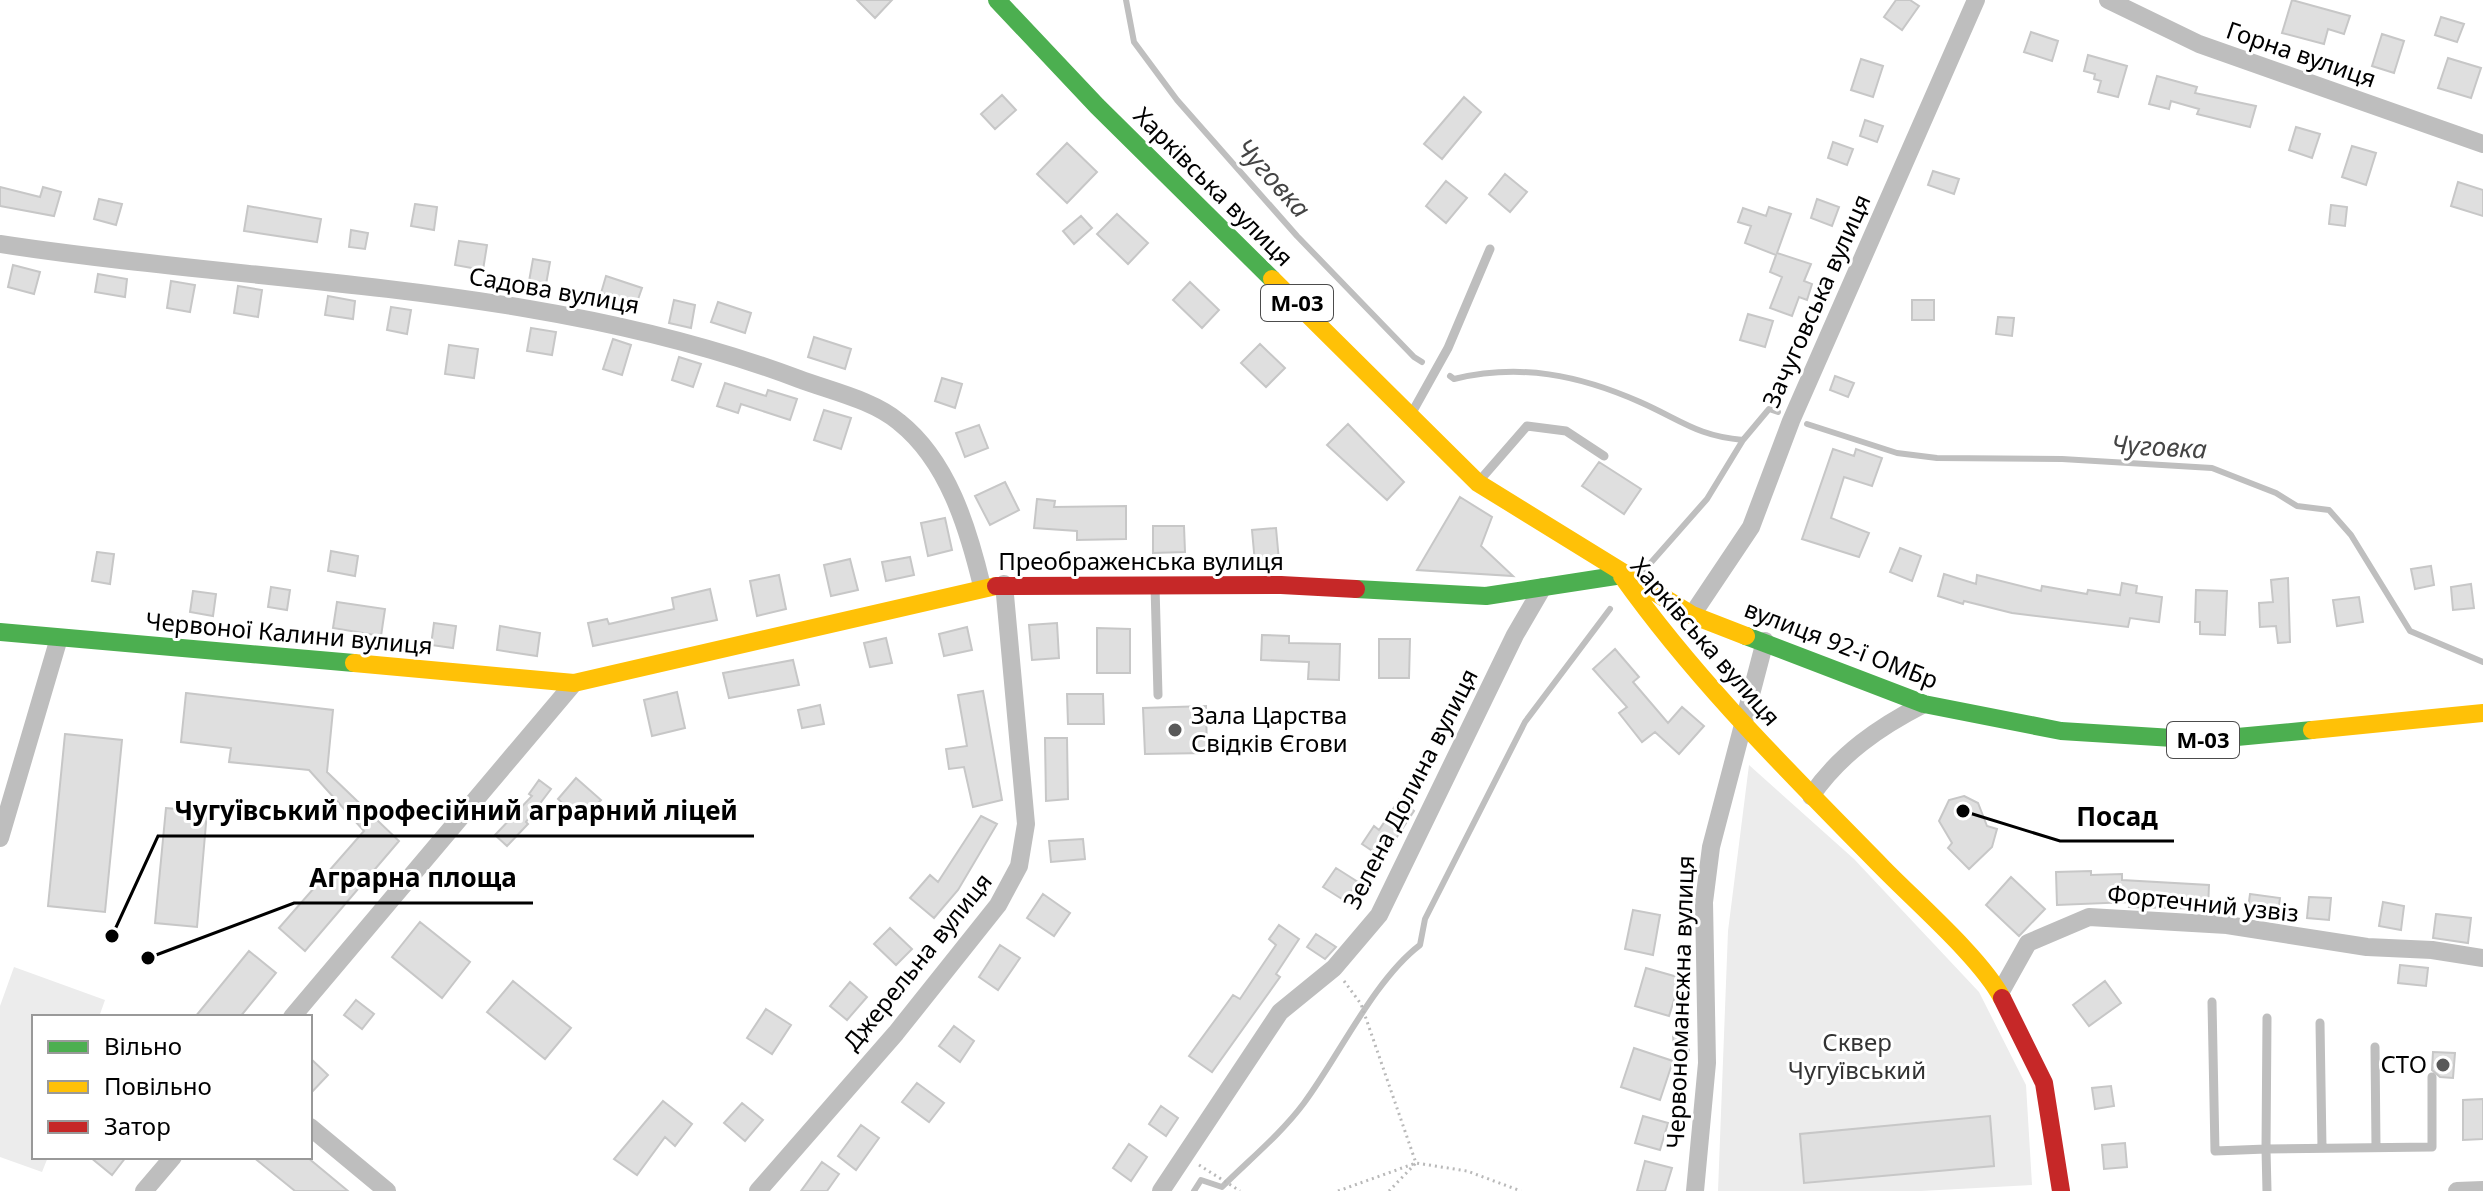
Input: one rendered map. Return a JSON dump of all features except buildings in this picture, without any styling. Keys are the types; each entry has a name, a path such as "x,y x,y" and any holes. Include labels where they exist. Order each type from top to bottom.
{"main road":[{"name":"Харківська вулиця","path":"997,0 1097,106 1478,483 1622,575 1669,642 1741,723 1962,949 2000,993 2044,1083 2061,1191"},
{"name":"вулиця 92-ї ОМБр","path":"1622,575 1692,615 1924,704 2061,731 2205,740 2483,713"},
{"name":"Преображенська вулиця","path":"574,683 982,586 1281,585 1486,596 1622,575"},
{"name":"Червоної Калини вулиця","path":"0,632 574,683"}],"street":[{"name":"Зачуговська вулиця","path":"1692,615 1751,527 1791,421 1976,0"},
{"name":"Горна вулиця","path":"2108,0 2199,44 2483,144"},
{"name":"Садова вулиця","path":"0,244 436,296 639,329 779,372 898,420 920,442 937,462 951,492 982,586"},
{"name":"Джерельна вулиця","path":"758,1191 896,1033 1012,885 1024,847 1026,824 1004,584"},
{"name":"Зелена Долина вулиця","path":"1161,1191 1280,1012 1334,968 1379,915 1515,635 1543,587"},
{"path":"0,838 59,638"},
{"name":"Червономанєжна вулиця","path":"1695,1191 1707,1063 1704,902 1711,847 1741,723 1765,641"},
{"path":"294,1015 574,683"},
{"path":"1811,796 1830,769 1874,733 1924,704"},
{"name":"Фортечний узвіз","path":"2000,993 2028,943 2089,917 2227,925 2367,947 2432,950 2483,958"},
{"path":"312,1129 387,1191"},
{"path":"144,1191 171,1159"},
{"path":"2457,1191 2483,1190"}],"lane":[{"path":"1411,416 1448,348 1490,249"},
{"path":"1478,483 1527,426 1566,431 1604,456"},
{"path":"1155,586 1158,695"},
{"path":"2212,1002 2215,1151 2432,1147 2432,1077"},
{"path":"2267,1018 2267,1191"},
{"path":"2320,1023 2322,1148"},
{"path":"2375,1047 2376,1147"}],"path":[{"path":"1334,968 1361,1004 1416,1163"},
{"path":"1389,1191 1416,1163"},
{"path":"1338,1191 1416,1163 1467,1171 1521,1191"},
{"path":"1216,1175 1238,1190"}],"green space":[{"name":"Сквер Чугуївський","path":"1749,765 1854,859 1979,992 2026,1085 2032,1185 1921,1191 1718,1191 1728,931"},
{"path":"14,967 105,1000 100,1015 32,1015 32,1159 47,1159 42,1172 0,1157 0,1006"}],"waterway":[{"name":"Чуговка","path":"1126,0 1134,42 1177,100 1297,236 1422,362"},
{"name":"Чуговка","path":"1450,376 1454,379 1478,374 1526,372 1572,379 1640,402 1701,431 1743,440 1769,409 1778,412"},
{"name":"Чуговка","path":"1807,424 1897,453 1937,458 2062,459 2212,468 2276,493 2297,506 2329,510 2351,535 2410,631 2483,662"},
{"path":"1640,575 1707,499 1743,440"},
{"path":"1194,1191 1201,1180 1222,1187 1285,1125 1304,1103 1372,998 1403,960 1420,945 1425,919 1525,722 1610,609"}],"traffic: fast":[{"path":"997,0 1097,106 1272,279"},
{"path":"1356,589 1486,596 1622,575"},
{"path":"0,632 354,663"},
{"path":"1746,636 1924,704 2061,731 2205,740 2312,730"}],"traffic: slow":[{"path":"1272,279 1478,483 1692,615 1746,636"},
{"path":"1622,576 1682,654 1746,727 1964,948 2002,998"},
{"path":"354,663 574,683 996,586"},
{"path":"2312,730 2483,713"}],"traffic: jam":[{"path":"996,586 1281,585 1356,589"},
{"path":"2002,998 2044,1083 2061,1191"}],"place":[{"name":"Зала Царства Свідків Єгови","path":"1175,730"},
{"name":"Посад","path":"1963,811"},
{"name":"Чугуївський професійний аграрний ліцей","path":"112,936"},
{"name":"Аграрна площа","path":"148,958"},
{"name":"СТО","path":"2443,1065"}]}
